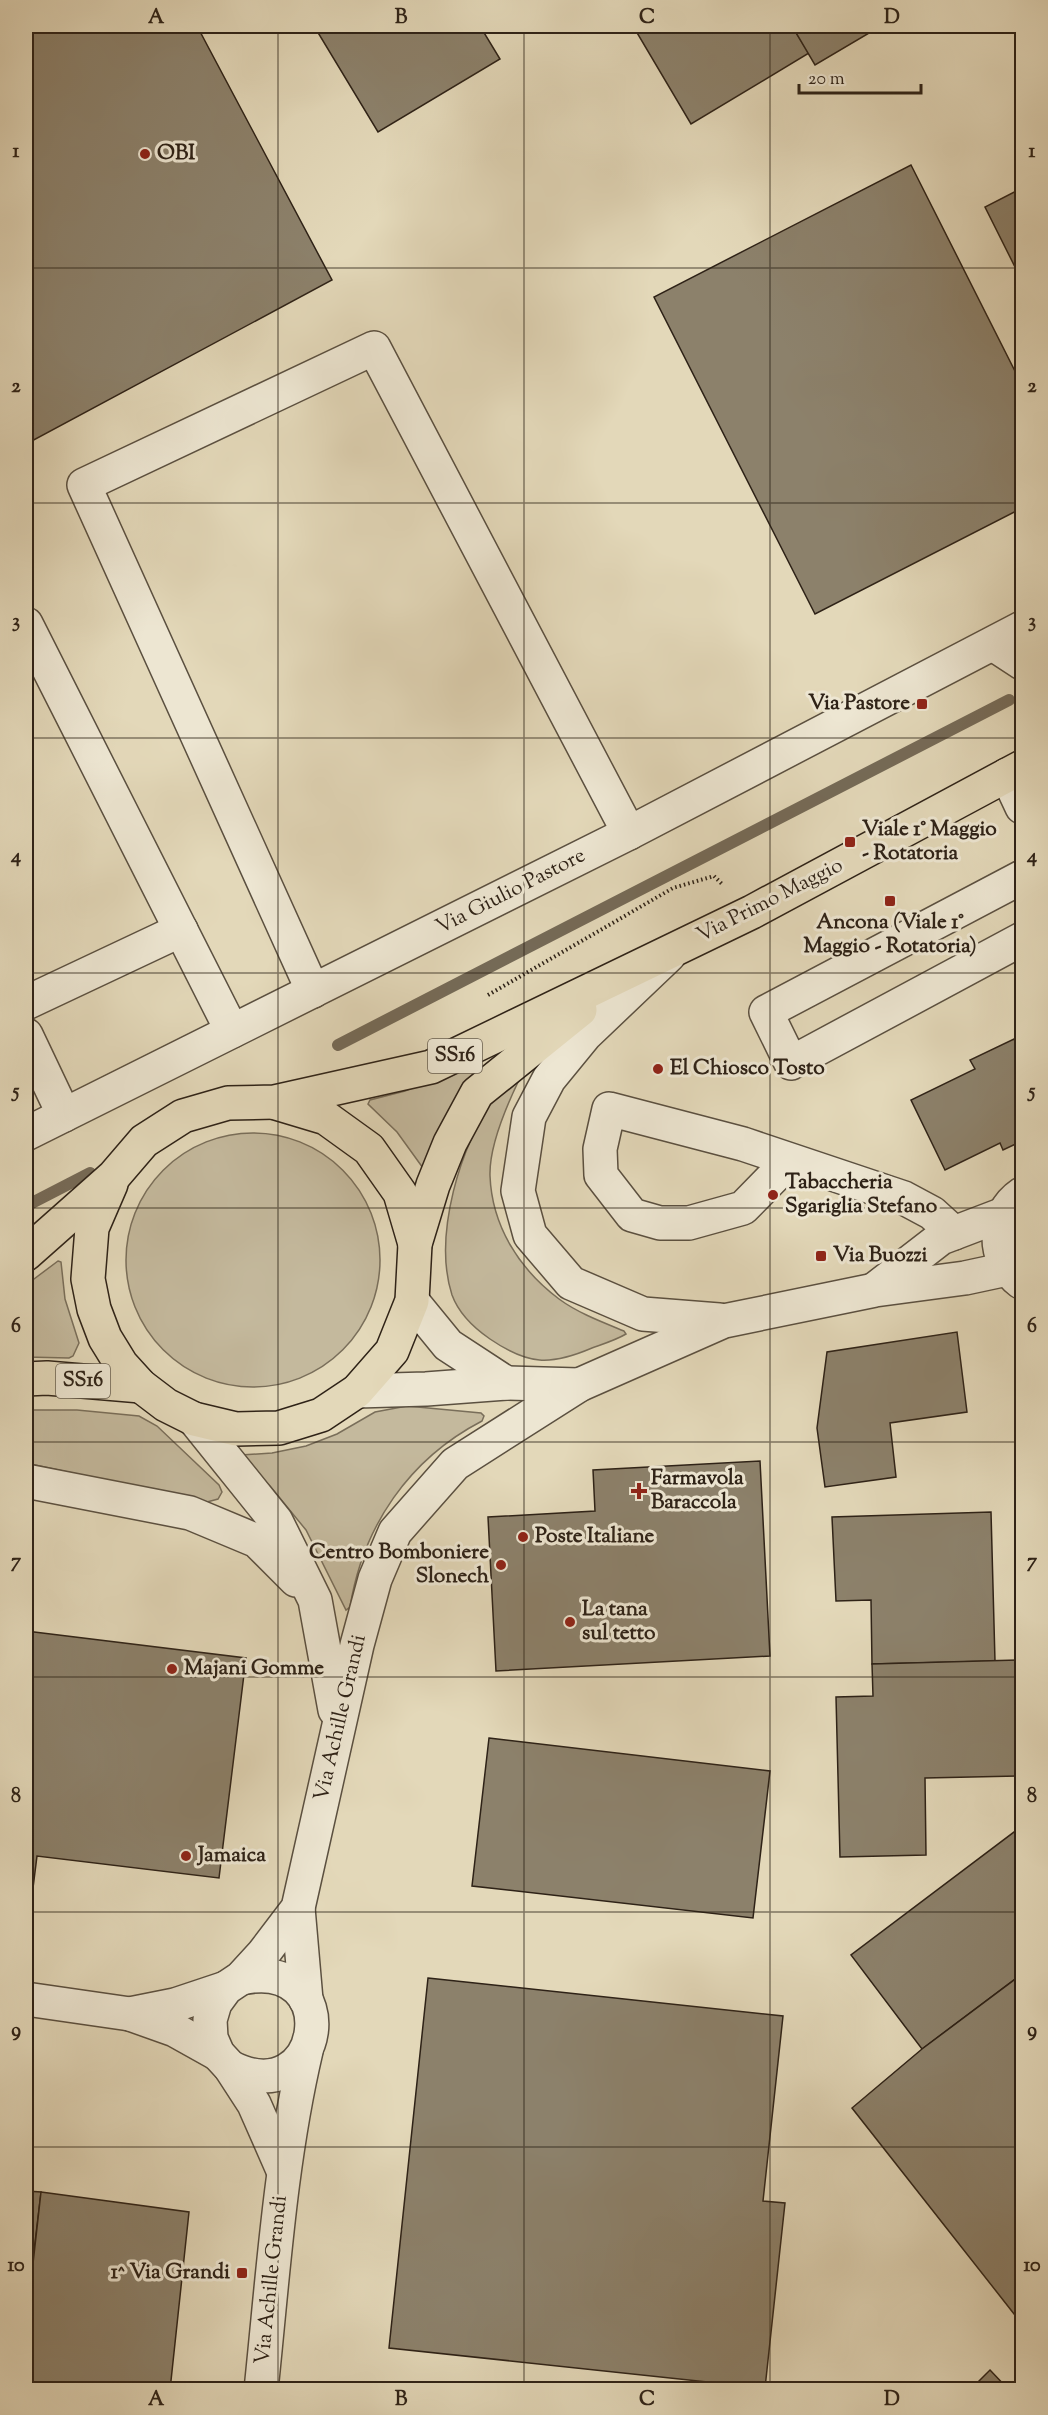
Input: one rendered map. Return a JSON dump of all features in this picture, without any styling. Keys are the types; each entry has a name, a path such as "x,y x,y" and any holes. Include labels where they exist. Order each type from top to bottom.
{"main road":[{"name":"Via Primo Maggio","path":"26,1254 114,1176 144,1141 183,1116 228,1103 274,1102 431,1067 752,912 1015,771"},
{"name":"Via Primo Maggio","path":"114,1176 92,1228 88,1279 94,1309 105,1338 121,1364 141,1386 166,1405 194,1419 236,1429 279,1428 321,1415 357,1391 392,1351 412,1301 415,1244 450,1143 477,1093 623,975"},
{"name":"Via Primo Maggio","path":"274,1102 326,1118 369,1149 400,1193 415,1244"},
{"name":"SS16","path":"26,1379 46,1378 141,1386"}],"street":[{"path":"313,990 84,484 374,348 629,833"},
{"path":"26,624 232,1031"},
{"name":"Via Giulio Pastore","path":"26,1134 629,833 1023,628"},
{"path":"993,644 1023,663"},
{"path":"1015,771 1023,807"},
{"path":"1020,884 766,1012 791,1063 1023,939"},
{"path":"26,1003 181,930"},
{"name":"Via Primo Maggio","path":"676,950 585,1035 549,1079 529,1117 518,1191 530,1236 571,1283 643,1314 724,1321"},
{"path":"26,1035 64,1115"},
{"path":"790,1160 743,1208 689,1223 660,1223 632,1215 602,1174 600,1149 609,1109 742,1143 904,1198 932,1213 954,1233"},
{"path":"875,1290 941,1238 1013,1204"},
{"path":"357,1391 506,1383 579,1384 724,1321 875,1290 965,1278 1015,1276 999,1248 999,1231 1013,1204"},
{"path":"412,1301 448,1346 506,1383"},
{"name":"Via Achille Grandi","path":"261,2390 283,2170 296,2094 312,2035 312,2018 306,2000 298,1908 357,1645 375,1579 395,1532 455,1464 579,1384"},
{"name":"Via Primo Maggio","path":"194,1419 276,1521 315,1600 338,1728"},
{"path":"26,1481 190,1514 210,1521 257,1541 315,1600"},
{"name":"Via Achille Grandi","path":"283,2170 254,2104 211,2038 210,2020 215,2003 263,1954 298,1908"},
{"name":"Via Achille Grandi","path":"130,2014 175,2005 260,1974 278,1977 294,1986 306,2000"},
{"name":"Via Achille Grandi","path":"26,1999 130,2014 175,2030 246,2075 263,2077 280,2074 295,2065 306,2051"}],"path":[{"path":"487,995 673,888 714,876 752,912"}],"shaded area":[{"path":"479,1061 480,1067 468,1084 423,1168 397,1132 368,1104 370,1100 405,1091"},
{"path":"517,1078 519,1080 500,1127 490,1165 492,1194 502,1229 520,1260 559,1299 574,1309 624,1331 626,1334 577,1354 551,1360 528,1358 516,1354 478,1330 455,1302 447,1271 448,1219 461,1165 483,1116 498,1093"},
{"path":"253,1133 290,1138 324,1154 343,1170 359,1189 375,1223 380,1260 375,1297 359,1331 343,1350 324,1366 290,1382 253,1387 216,1382 182,1366 163,1350 147,1331 131,1297 126,1260 131,1223 147,1189 163,1170 182,1154 216,1138"},
{"path":"58,1261 61,1262 65,1299 79,1343 73,1356 69,1358 26,1357 26,1285"},
{"path":"407,1406 481,1413 484,1416 482,1421 432,1455 394,1498 378,1523 366,1549 356,1577 350,1607 346,1610 306,1530 270,1486 241,1464 241,1455 272,1453 306,1446 337,1434 375,1412"},
{"path":"26,1410 77,1410 139,1416 157,1426 219,1485 222,1492 218,1499 207,1502 26,1463"}],"building":[{"name":"OBI","path":"197,26 332,280 30,442 26,434 26,27"},
{"path":"314,26 480,26 500,59 378,132"},
{"path":"633,26 792,26 809,53 691,124"},
{"path":"792,26 881,26 815,65"},
{"path":"911,165 1022,385 1022,508 815,614 654,297"},
{"path":"1022,188 1022,281 985,207"},
{"path":"1014,1039 1022,1056 1022,1141 1003,1150 1000,1143 945,1170 911,1100 975,1069 970,1060"},
{"path":"957,1332 967,1412 890,1423 896,1477 825,1487 817,1428 827,1352"},
{"path":"760,1461 770,1656 496,1671 488,1517 595,1511 593,1470"},
{"path":"991,1512 995,1661 872,1664 871,1600 836,1601 832,1517"},
{"path":"26,1631 246,1658 219,1878 37,1856 29,1920 26,1920"},
{"path":"1022,1660 1022,1776 925,1778 926,1855 840,1857 836,1697 873,1696 872,1664"},
{"path":"489,1738 770,1771 753,1918 472,1886"},
{"path":"1022,1826 1022,1974 922,2049 851,1955"},
{"path":"1022,1974 1022,2324 852,2108 922,2049"},
{"path":"428,1978 783,2016 763,2201 785,2203 765,2388 389,2348"},
{"path":"26,2191 41,2192 26,2319"},
{"path":"41,2192 189,2212 170,2390 26,2390 26,2326"},
{"path":"990,2370 1009,2390 970,2390"}],"waterway":[{"path":"338,1045 1009,700"},
{"path":"26,1206 90,1173"}],"place":[{"name":"OBI","path":"145,154"},
{"name":"Via Pastore","path":"922,704"},
{"name":"Viale 1° Maggio - Rotatoria","path":"850,842"},
{"name":"Ancona (Viale 1° Maggio - Rotatoria)","path":"890,901"},
{"name":"El Chiosco Tosto","path":"658,1069"},
{"name":"Tabaccheria Sgariglia Stefano","path":"773,1195"},
{"name":"Via Buozzi","path":"821,1256"},
{"name":"Farmavola Baraccola","path":"639,1491"},
{"name":"Poste Italiane","path":"523,1537"},
{"name":"Centro Bomboniere Slonech","path":"501,1565"},
{"name":"La tana sul tetto","path":"570,1622"},
{"name":"Majani Gomme","path":"172,1669"},
{"name":"Jamaica","path":"186,1856"},
{"name":"1^ Via Grandi","path":"242,2273"}]}
